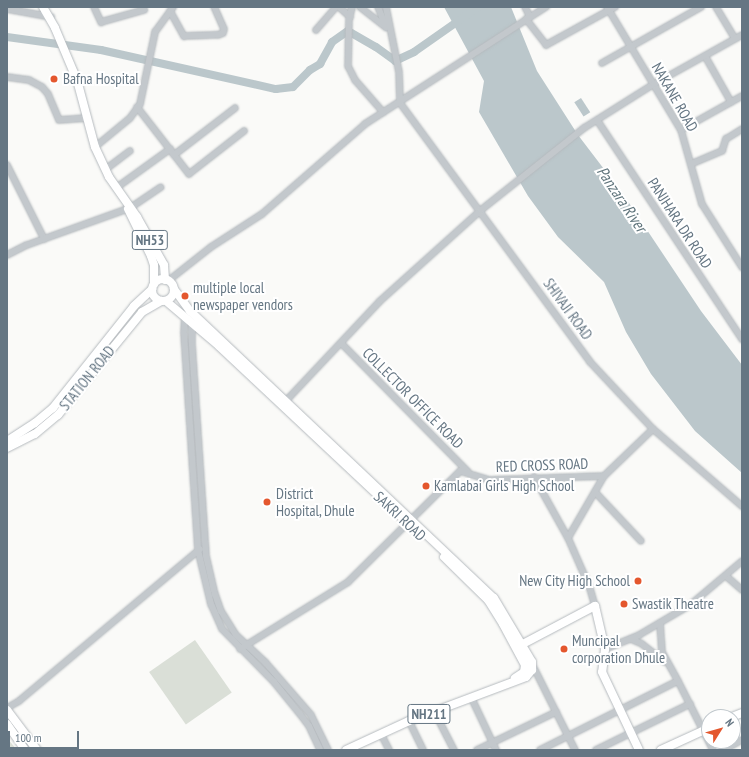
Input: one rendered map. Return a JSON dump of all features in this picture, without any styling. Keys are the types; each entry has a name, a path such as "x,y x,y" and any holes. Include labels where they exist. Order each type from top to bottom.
{"main road":[{"path":"43,7 50,17 71,64 81,91 95,147 116,188 128,207"},
{"path":"49,7 50,17"},
{"name":"NH53","path":"128,207 164,265 167,280"},
{"name":"NH53","path":"128,207 151,256 155,275 153,286"},
{"path":"284,402 192,322 163,301 154,297 153,286 167,280 190,310 284,402 409,521 494,598 519,646 532,662 531,673 513,680"},
{"name":"STATION ROAD","path":"7,441 35,423 53,408 134,306 153,286"},
{"path":"163,301 172,297 174,289"},
{"name":"STATION ROAD","path":"7,448 35,434 58,415 142,312 163,301"},
{"path":"519,646 595,606 605,649 602,672 639,750"},
{"path":"513,680 525,669 519,646"},
{"name":"NH211","path":"346,750 409,721 513,680"},
{"path":"7,709 36,750"},
{"path":"7,724 25,750"},
{"path":"661,750 701,731"}],"street":[{"path":"94,7 101,22 144,10"},
{"path":"95,147 130,118 137,108 146,81 155,32 172,9 184,36 218,35 223,33 224,29 214,7"},
{"path":"316,30 338,7 350,19"},
{"path":"352,7 347,61 355,80 383,112"},
{"path":"360,7 386,27"},
{"path":"378,7 390,34"},
{"path":"386,7 390,20 390,34 399,72 400,103"},
{"path":"525,7 525,19 546,45 608,9 615,7"},
{"path":"167,280 211,247 262,214 354,133 383,112 400,103 525,19 546,7"},
{"path":"602,63 701,7"},
{"path":"716,7 735,39"},
{"path":"7,9 50,17"},
{"name":"NAKANE ROAD","path":"608,9 681,130 691,164 696,189 702,204 742,267"},
{"path":"284,402 380,301 487,205 584,128 654,84 742,35"},
{"path":"705,56 731,102"},
{"path":"7,77 29,80 42,87 48,94 59,120 87,118"},
{"path":"681,130 742,96"},
{"name":"SHIVAJI ROAD","path":"400,103 481,210 590,362 653,429 742,506"},
{"path":"137,108 191,174 244,131"},
{"path":"174,155 235,108"},
{"name":"PANJHARA DR ROAD","path":"597,120 742,339"},
{"path":"691,164 722,151 726,139 742,129"},
{"path":"116,188 170,150"},
{"path":"106,169 130,151"},
{"path":"7,165 44,239"},
{"path":"7,255 44,239 128,207 161,187"},
{"path":"185,317 184,333 198,550 216,618 222,629 274,682 300,714 309,726 320,750"},
{"path":"192,322 192,345 205,544 208,570 221,611 236,635 265,662 311,716 328,750"},
{"name":"COLLECTOR OFFICE ROAD","path":"341,343 468,472"},
{"name":"RED CROSS ROAD","path":"468,472 490,480 604,476 653,429"},
{"path":"193,472 201,472"},
{"path":"240,649 348,582 458,472 468,472"},
{"path":"568,538 604,476"},
{"path":"534,478 568,538 590,588 595,606"},
{"path":"595,492 641,541"},
{"path":"7,709 25,696 205,544"},
{"path":"605,649 631,639 690,605 742,561"},
{"path":"726,576 742,590"},
{"path":"660,623 660,642 667,664 701,721"},
{"path":"631,639 650,649 667,664"},
{"path":"532,662 575,750"},
{"path":"540,750 678,681"},
{"path":"471,697 496,750"},
{"path":"596,750 690,704"},
{"path":"434,711 454,750"},
{"path":"476,750 556,712"},
{"path":"409,721 423,750"},
{"path":"381,734 389,750"},
{"path":"724,750 742,740"}],"shaded area":[{"path":"195,640 232,692 186,725 149,672"},
{"path":"7,738 17,750 7,750"}],"water":[{"name":"Panzara River","path":"444,7 511,7 537,71 578,135 623,194 701,311 742,365 742,473 695,431 651,374 626,332 604,282 558,237 528,196 479,112 484,81"},
{"path":"581,98 590,112 584,117 574,102"}],"waterway":[{"path":"7,37 101,50 276,89 293,87 310,70 320,64 332,42 348,31 376,47 395,61 414,52 478,7"}],"place":[{"name":"Bafna Hospital","path":"54,79"},
{"name":"multiple local newspaper vendors","path":"185,296"},
{"name":"Kamlabai Girls High School","path":"426,486"},
{"name":"District Hospital, Dhule","path":"267,502"},
{"name":"New City High School","path":"638,581"},
{"name":"Swastik Theatre","path":"624,604"},
{"name":"Muncipal corporation Dhule","path":"564,649"}]}
